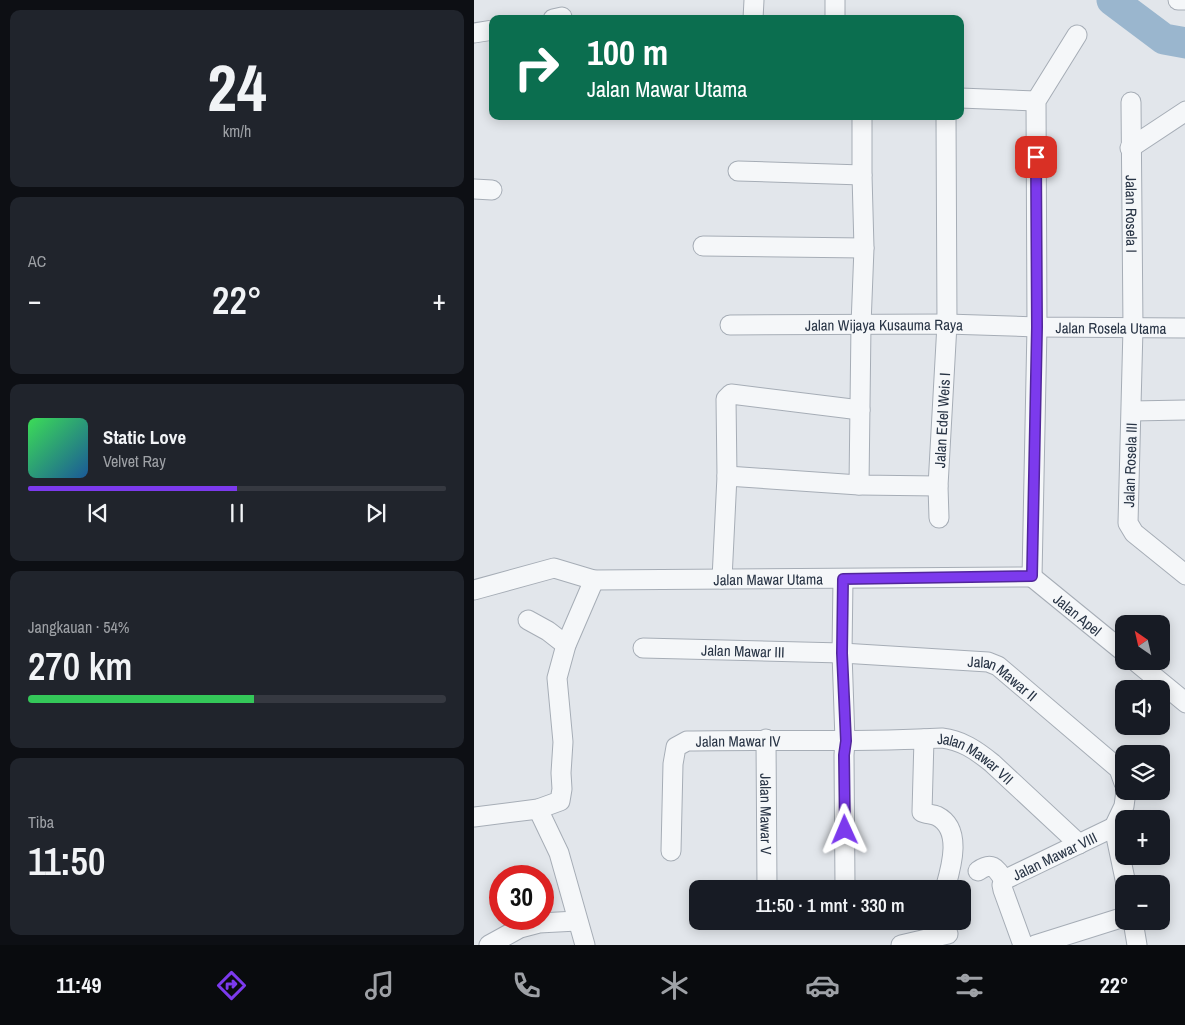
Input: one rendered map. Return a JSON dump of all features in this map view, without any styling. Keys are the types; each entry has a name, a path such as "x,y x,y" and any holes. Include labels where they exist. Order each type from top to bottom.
{"street":[{"path":"753,15 754,0"},
{"path":"835,15 836,0"},
{"path":"1178,0 1184,0"},
{"path":"474,33 489,31"},
{"path":"1032,576 1037,327 1036,100 1077,35"},
{"path":"964,98 1036,100"},
{"name":"Jalan Rosela I","path":"1131,102 1133,328"},
{"path":"1130,148 1185,111"},
{"path":"859,485 864,248 862,120"},
{"name":"Jalan Edel Weis I","path":"939,518 938,486 947,324 946,120"},
{"path":"738,171 862,175"},
{"path":"703,246 864,248"},
{"name":"Jalan Wijaya Kusauma Raya","path":"730,326 947,324 1037,327"},
{"name":"Jalan Rosela Utama","path":"1037,327 1185,328"},
{"name":"Jalan Rosela III","path":"1133,328 1128,523 1134,533 1185,575"},
{"path":"722,579 727,476 726,399 731,394 860,410"},
{"path":"1132,410 1185,410"},
{"path":"727,476 859,485 938,486"},
{"name":"Jalan Mawar Utama","path":"474,590 554,568 594,580 1032,576"},
{"name":"Jalan Apel","path":"1032,576 1115,645"},
{"path":"843,579 842,653 846,741 844,755 845,880"},
{"path":"474,817 538,809 560,800 563,742 557,678 566,645 594,580"},
{"path":"528,620 548,631 566,645"},
{"name":"Jalan Mawar III","path":"643,648 842,653"},
{"name":"Jalan Mawar II","path":"842,653 980,661 998,666 1115,766"},
{"path":"1146,670 1185,703"},
{"name":"Jalan Mawar IV","path":"671,851 676,748 686,741 766,739 846,741"},
{"name":"Jalan Mawar V","path":"766,739 767,880"},
{"path":"924,739 922,812 938,816 947,825 953,838 952,860 947,880"},
{"name":"Jalan Mawar VII","path":"846,741 954,739 978,751 1079,844"},
{"path":"1114,827 1125,800"},
{"path":"538,809 559,853 585,945"},
{"name":"Jalan Mawar VIII","path":"1023,945 1003,890 1004,880 1114,827 1124,875"},
{"path":"978,871 984,866 996,868 1004,880"},
{"path":"489,945 520,928 539,923 577,920"},
{"path":"1034,945 1115,920"},
{"path":"1134,930 1137,945"},
{"path":"901,945 948,934"}],"waterway":[{"path":"1112,0 1164,39 1186,43"}],"route":[{"path":"845,830 844,755 846,741 842,653 843,579 1032,576 1037,327 1036,157"}]}
